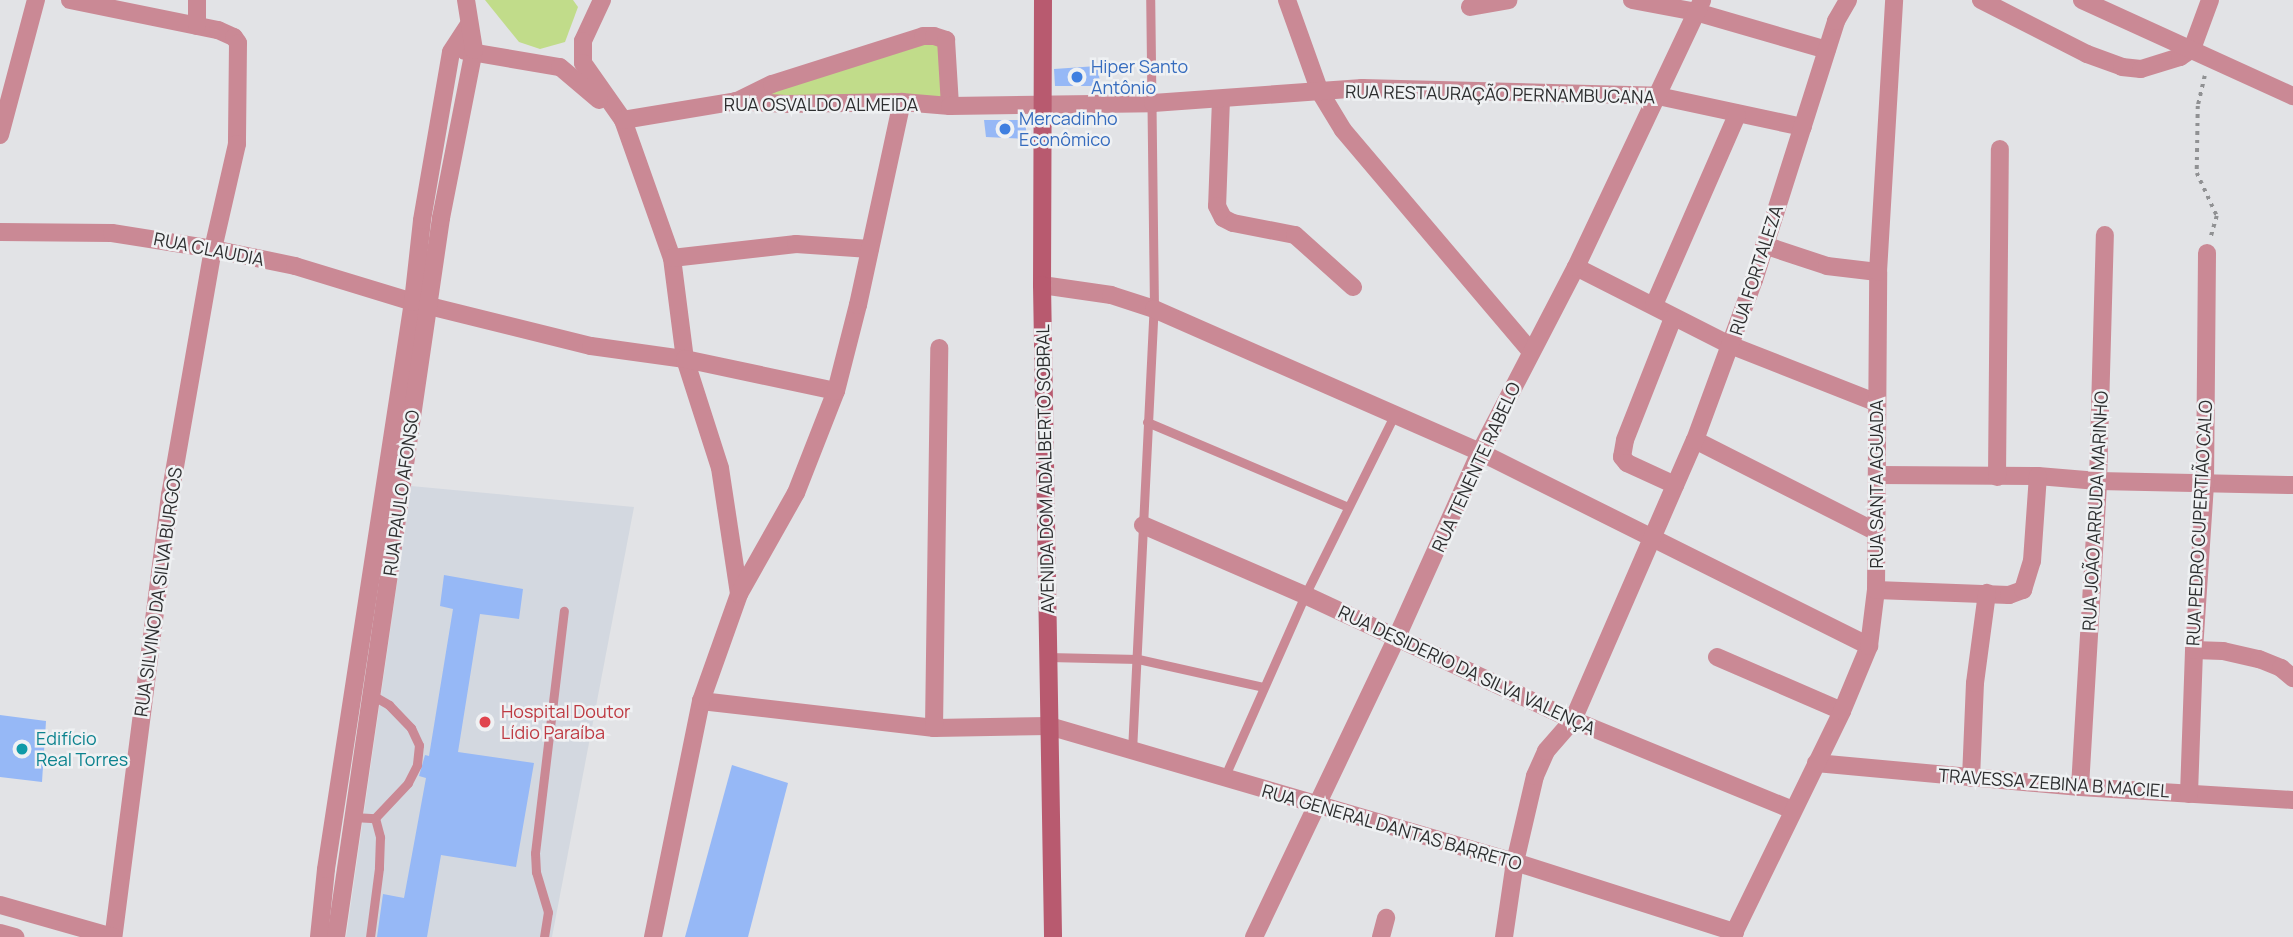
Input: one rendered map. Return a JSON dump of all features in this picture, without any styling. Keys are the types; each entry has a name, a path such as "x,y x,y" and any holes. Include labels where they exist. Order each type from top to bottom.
{"main road":[{"name":"AVENIDA DOM ADALBERTO SOBRAL","path":"1043,0 1045,104 1042,285 1053,937"}],"street":[{"path":"0,135 36,0"},
{"path":"70,0 197,26 197,0"},
{"path":"466,0 474,50"},
{"path":"602,0 583,41 583,63 623,120 672,258 685,359 720,468 739,594"},
{"path":"1287,0 1320,92 1343,130 1531,352"},
{"path":"1470,7 1508,0"},
{"path":"1632,0 1699,6 1826,50"},
{"name":"RUA FORTALEZA","path":"1504,937 1515,862 1535,776 1546,751 1573,720 1695,440 1764,245 1826,50 1847,0"},
{"name":"RUA SANTA AGUADA","path":"1733,934 1842,711 1869,646 1876,590 1878,272 1894,0"},
{"path":"1981,0 2087,54 2122,67 2141,69 2180,57 2192,49 2210,0"},
{"path":"2082,0 2293,96"},
{"name":"RUA TENENTE RABELO","path":"1254,937 1315,804 1396,639 1480,452 1576,267 1699,6"},
{"path":"451,52 469,24"},
{"name":"RUA SILVINO DA SILVA BURGOS","path":"113,937 170,495 214,249 237,144 238,43 236,38 225,32 197,26"},
{"path":"736,102 772,84 923,37 934,36 946,40 950,106"},
{"path":"451,52 474,50 560,67 623,120"},
{"name":"RUA PAULO AFONSO","path":"336,937 405,463 409,380 421,304 474,50"},
{"name":"RUA PAULO AFONSO","path":"421,304 422,220 451,52"},
{"name":"RUA RESTAURAÇÃO PERNAMBUCANA","path":"1153,103 1362,88 1658,96 1803,127"},
{"path":"1222,99 1217,206 1223,218 1233,223 1295,235 1353,287"},
{"name":"RUA OSVALDO ALMEIDA","path":"623,120 736,102 902,102 950,106 1153,103"},
{"path":"653,937 701,701 739,594 796,492 836,391 902,102"},
{"path":"1654,305 1737,115"},
{"path":"1997,477 2000,149"},
{"name":"RUA CLAUDIA","path":"0,232 112,233 214,249 295,266 421,304 591,346 685,359 836,391"},
{"name":"RUA JOÃO ARRUDA MARINHO","path":"2080,787 2098,481 2105,235"},
{"path":"672,258 796,244 870,249"},
{"path":"1764,245 1827,266 1878,272"},
{"name":"RUA PEDRO CUPERTIÃO CALO","path":"2189,794 2194,650 2205,483 2207,253"},
{"path":"1576,267 1730,345 1877,403"},
{"path":"1042,285 1111,295 1154,309 1480,452 1869,646"},
{"path":"1673,318 1625,440 1622,457 1627,463 1675,485"},
{"path":"934,728 939,348"},
{"name":"RUA PAULO AFONSO","path":"319,937 334,812 387,461 409,380"},
{"path":"1695,440 1876,532"},
{"path":"387,461 405,463"},
{"path":"1878,475 2038,476 2098,481 2292,486"},
{"path":"1876,590 2009,595 2023,590 2030,576 2038,476"},
{"name":"RUA DESIDERIO DA SILVA VALENÇA","path":"1143,525 1305,595 1573,720 1792,810"},
{"path":"1971,778 1975,683 1987,593"},
{"path":"2194,650 2223,651 2259,659 2281,668 2293,678"},
{"path":"358,654 377,656"},
{"path":"1717,657 1842,711"},
{"name":"RUA GENERAL DANTAS BARRETO","path":"701,701 934,728 1049,726 1223,779 1515,862 1733,934"},
{"name":"TRAVESSA ZEBINA B MACIEL","path":"1816,763 2080,787 2293,800"},
{"path":"334,812 354,817"},
{"path":"0,905 113,937"},
{"path":"1381,937 1386,918"},
{"path":"0,933 15,937"}],"lane":[{"path":"1132,751 1154,309 1150,0"},
{"path":"1223,779 1305,595 1394,416"},
{"path":"1147,422 1348,507"},
{"path":"544,937 548,912 536,872 535,853 564,611"},
{"path":"1048,657 1138,659 1263,687"},
{"path":"354,817 375,818 408,783 417,765 419,745 411,728 389,705 372,695"},
{"path":"370,937 380,868 380,837 375,818"}],"path":[{"path":"2207,253 2217,216 2197,173 2198,106 2210,57"}],"shaded area":[{"name":"Hospital Doutor Lídio Paraíba","path":"411,486 634,507 552,937 346,937"}],"green space":[{"path":"485,0 573,0 578,7 565,42 540,49 519,42"},
{"path":"939,37 950,106 736,101"}],"building":[{"name":"Hiper Santo Antônio","path":"1097,66 1101,86 1055,86 1054,69"},
{"name":"Mercadinho Econômico","path":"984,120 1025,120 1027,139 986,137"},
{"name":"Hospital Doutor Lídio Paraíba","path":"444,575 523,589 519,619 480,614 458,752 534,763 516,867 441,855 427,937 377,937 383,894 404,898 426,778 419,776 425,755 429,756 453,609 440,606"},
{"name":"Edifício Real Torres","path":"0,715 46,721 42,782 0,777"},
{"path":"732,765 788,783 748,937 685,937"}],"place":[{"name":"Hiper Santo Antônio","path":"1077,77"},
{"name":"Mercadinho Econômico","path":"1005,129"},
{"name":"Hospital Doutor Lídio Paraíba","path":"485,722"},
{"name":"Edifício Real Torres","path":"22,749"}]}
